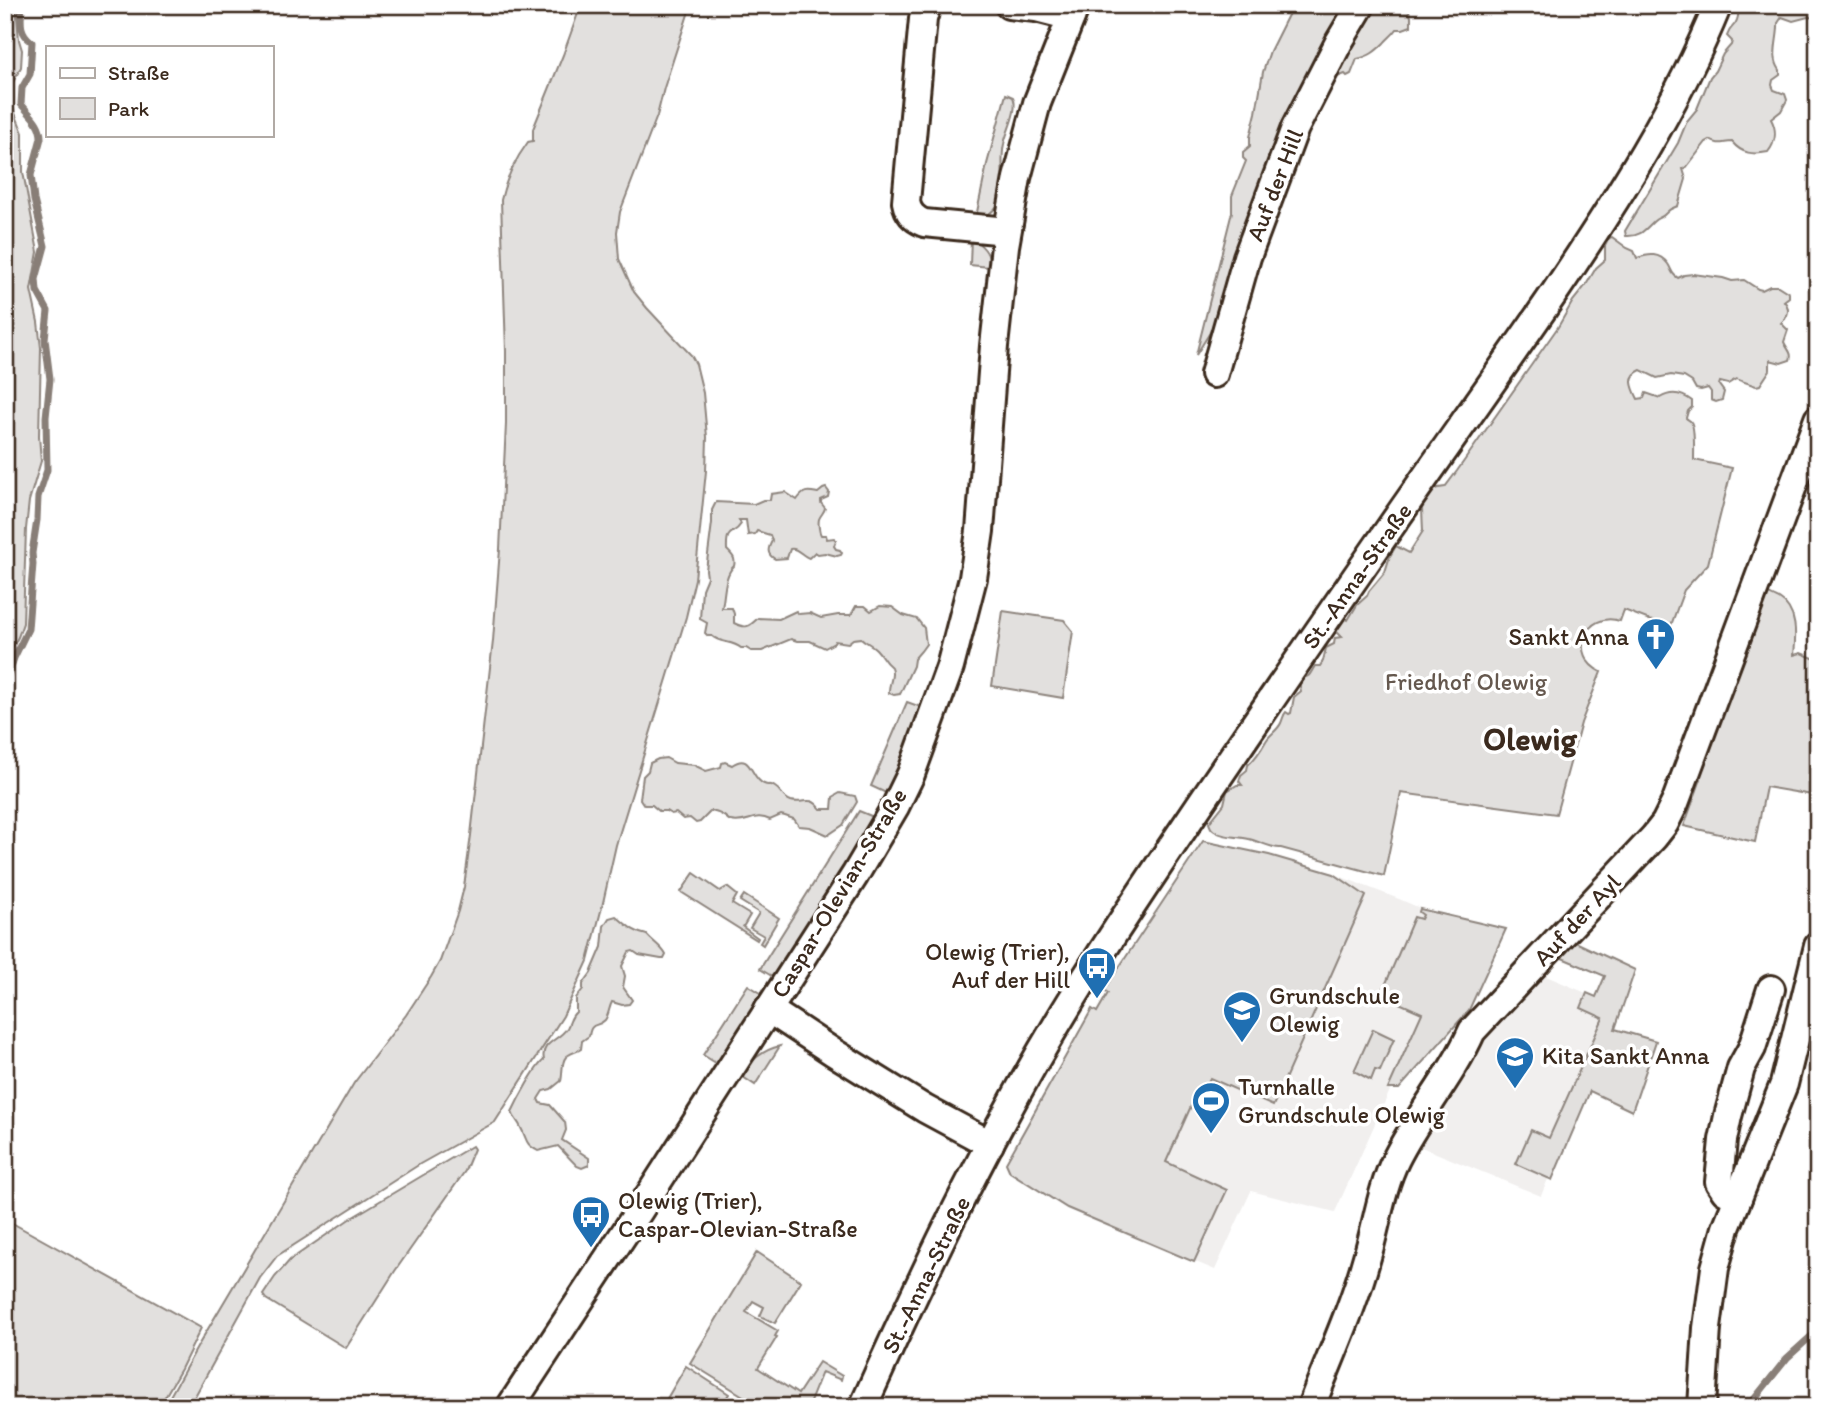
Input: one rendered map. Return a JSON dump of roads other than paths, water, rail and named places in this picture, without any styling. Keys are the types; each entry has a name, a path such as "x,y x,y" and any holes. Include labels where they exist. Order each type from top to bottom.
{"street":[{"path":"927,5 923,19 906,202 908,211 924,223 1007,231"},
{"name":"Caspar-Olevian-Straße","path":"510,1407 869,853 895,807 916,761 950,667 973,578 980,531 994,346 1007,231 1017,178 1033,116 1074,11 1009,5"},
{"name":"Auf der Hill","path":"1213,374 1247,257 1295,128 1339,41 1361,5"},
{"name":"St.-Anna-Straße","path":"863,1407 906,1310 990,1144 1078,990 1260,715 1605,217 1671,106 1718,5"},
{"name":"Auf der Ayl","path":"1311,1407 1367,1259 1395,1160 1472,1031 1654,838 1665,823 1675,803 1818,419"},
{"path":"1702,1407 1707,1328 1713,1280 1723,1238 1784,1084 1818,947"},
{"path":"1738,1198 1725,1191 1719,1182 1724,1140 1741,1069 1752,1048 1771,989"},
{"path":"768,1009 916,1103 990,1144"}],"waterway":[{"path":"5,684 28,629 38,497 47,470 46,417 50,379 45,339 48,311 37,291 36,279 45,246 31,175 41,133 21,104 22,88 30,74 32,42 22,30 22,5"},
{"path":"1748,1407 1787,1358 1818,1330"}],"place":[{"name":"Sankt Anna","path":"1656,671"},
{"name":"Olewig (Trier), Auf der Hill","path":"1097,1000"},
{"name":"Grundschule Olewig","path":"1242,1044"},
{"name":"Kita Sankt Anna","path":"1515,1090"},
{"name":"Turnhalle Grundschule Olewig","path":"1211,1135"},
{"name":"Olewig (Trier), Caspar-Olevian-Straße","path":"591,1249"}],"district":[{"name":"Olewig","path":"1530,739"}],"park label":[{"name":"Friedhof Olewig","path":"1466,682"}]}
